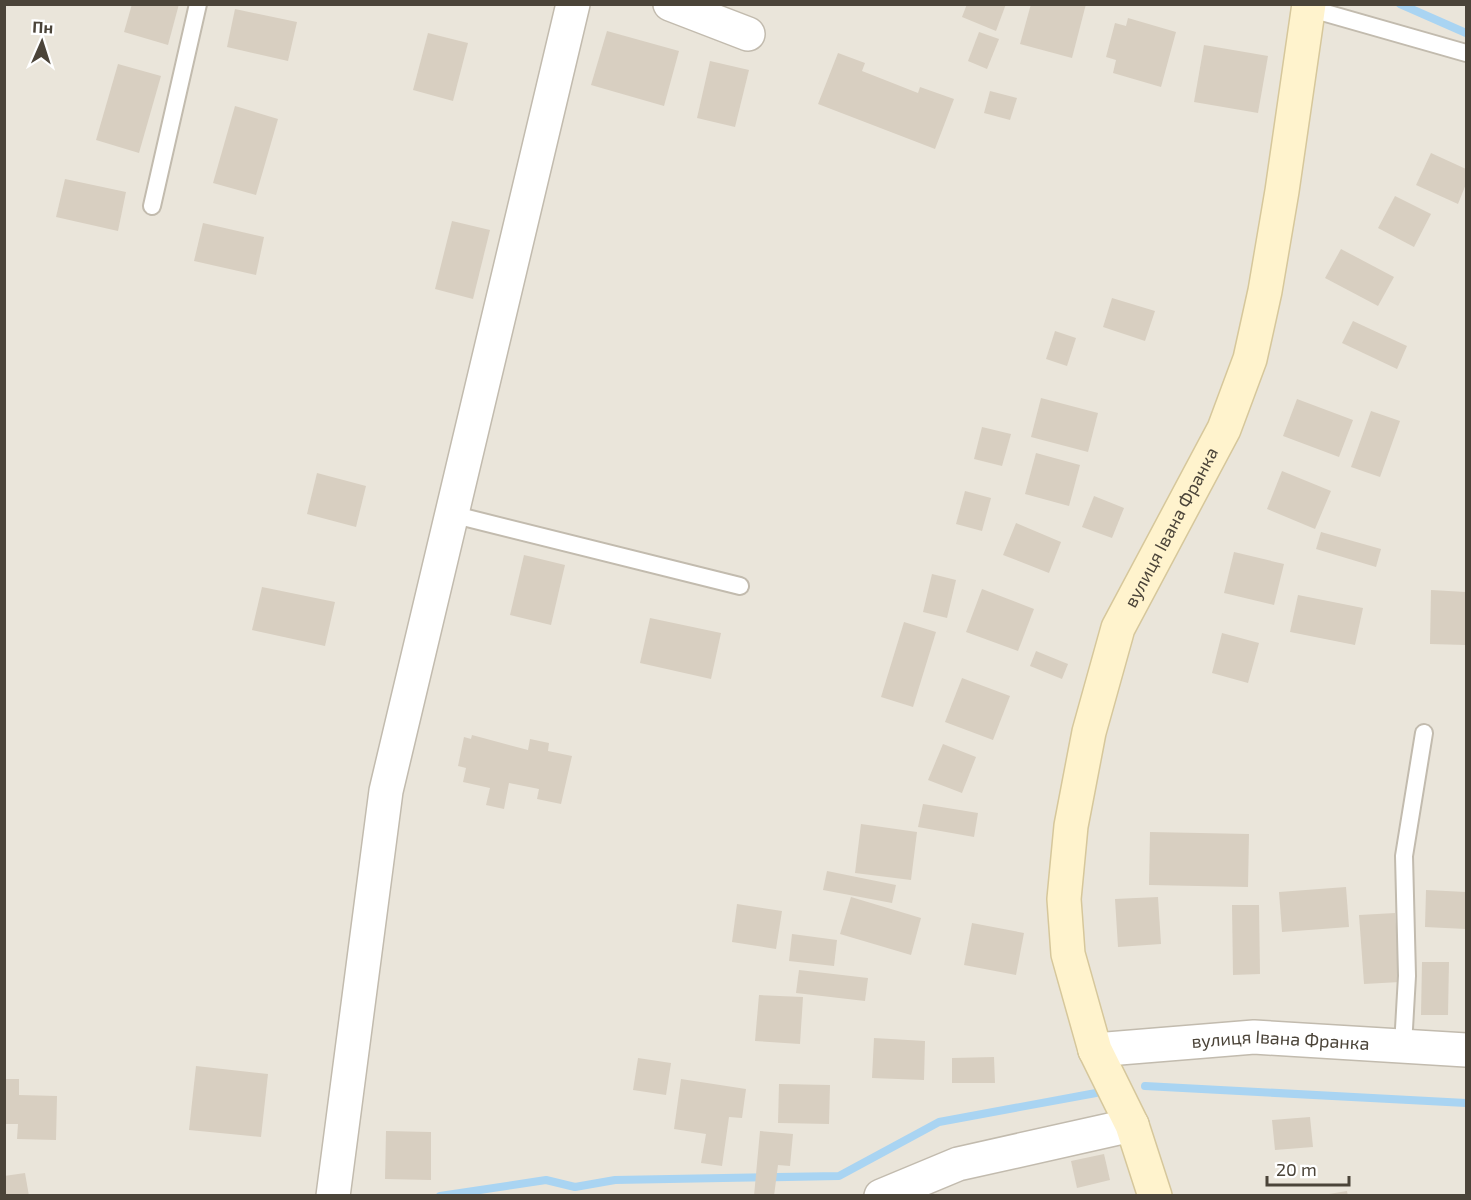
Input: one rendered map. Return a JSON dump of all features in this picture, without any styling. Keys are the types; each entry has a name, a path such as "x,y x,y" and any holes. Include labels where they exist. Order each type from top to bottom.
{"main road":[{"name":"вулиця Івана Франка","path":"1155,1196 1132,1125 1095,1050 1068,954 1064,899 1071,826 1089,732 1119,628 1224,429 1250,359 1280,201 1305,6"}],"street":[{"path":"333,1196 386,791 573,4"},
{"path":"670,4 748,34"},
{"name":"вулиця Івана Франка","path":"1095,1050 1254,1037 1467,1050"},
{"path":"881,1196 958,1164 1132,1125"}],"lane":[{"path":"152,206 198,4"},
{"path":"1305,6 1467,53"},
{"path":"452,514 740,586"},
{"path":"1403,1046 1407,976 1404,856 1424,734"}],"shaded area":[{"path":"5,5 1466,5 1466,1195 5,1195"}],"building":[{"path":"132,4 179,4 168,45 124,32"},
{"path":"967,4 1006,4 996,31 962,17"},
{"path":"1031,4 1086,4 1072,58 1020,44"},
{"path":"235,9 297,22 288,61 227,47"},
{"path":"1128,18 1176,32 1161,87 1113,73 1116,60 1106,57 1115,23 1126,26"},
{"path":"607,31 679,51 664,106 591,85"},
{"path":"979,32 999,39 987,69 968,61"},
{"path":"428,33 468,43 453,101 413,90"},
{"path":"1204,45 1268,56 1258,113 1194,102"},
{"path":"838,53 865,63 862,71 918,93 920,87 954,99 935,149 818,104"},
{"path":"710,61 749,70 735,127 697,118"},
{"path":"118,64 161,76 139,153 96,140"},
{"path":"990,91 1017,98 1010,120 984,113"},
{"path":"235,106 278,119 256,195 213,183"},
{"path":"1431,153 1466,169 1466,184 1458,204 1416,185"},
{"path":"65,179 126,192 118,231 56,217"},
{"path":"1395,196 1431,214 1414,247 1378,228"},
{"path":"452,221 490,230 473,299 435,289"},
{"path":"203,223 264,237 256,275 194,261"},
{"path":"1341,249 1394,277 1378,306 1325,278"},
{"path":"1112,298 1155,311 1145,341 1103,327"},
{"path":"1353,321 1407,346 1397,369 1342,343"},
{"path":"1055,331 1076,338 1067,366 1046,359"},
{"path":"1041,398 1098,413 1088,452 1031,437"},
{"path":"1297,399 1353,420 1339,457 1283,436"},
{"path":"1371,411 1400,421 1380,477 1351,467"},
{"path":"982,427 1011,434 1002,466 974,459"},
{"path":"1036,453 1080,465 1069,506 1025,494"},
{"path":"1282,471 1331,491 1315,529 1267,509"},
{"path":"317,473 366,486 356,527 307,514"},
{"path":"965,491 991,498 982,531 956,524"},
{"path":"1094,496 1124,508 1112,538 1082,527"},
{"path":"1016,523 1061,542 1049,573 1003,555"},
{"path":"1321,532 1381,549 1376,567 1316,549"},
{"path":"1234,552 1284,564 1274,605 1224,593"},
{"path":"524,555 565,565 551,625 510,615"},
{"path":"932,574 956,580 947,618 923,612"},
{"path":"262,587 335,602 325,646 252,630"},
{"path":"982,589 1034,609 1018,651 966,632"},
{"path":"1431,590 1466,592 1466,645 1430,644"},
{"path":"1298,595 1363,608 1355,645 1290,632"},
{"path":"650,618 721,633 711,679 640,663"},
{"path":"904,622 936,632 913,707 881,697"},
{"path":"1222,633 1259,643 1248,683 1212,673"},
{"path":"1036,651 1068,664 1062,679 1030,666"},
{"path":"962,678 1010,696 993,740 945,722"},
{"path":"472,735 528,750 530,739 549,743 548,751 572,756 561,804 537,799 539,789 509,783 504,809 486,805 490,788 463,782 466,768 458,766 464,737 471,739"},
{"path":"943,744 976,757 962,793 928,780"},
{"path":"923,804 978,813 974,837 918,827"},
{"path":"861,824 917,832 911,880 855,873"},
{"path":"1150,832 1249,834 1248,887 1149,885"},
{"path":"827,871 896,885 892,903 823,890"},
{"path":"1346,887 1349,927 1282,932 1279,892"},
{"path":"1426,890 1466,892 1466,929 1425,927"},
{"path":"851,897 921,918 911,955 840,934"},
{"path":"1158,897 1161,944 1118,947 1115,899"},
{"path":"737,904 782,911 776,949 732,942"},
{"path":"1232,905 1259,905 1260,974 1233,975"},
{"path":"1395,913 1400,982 1364,984 1359,915"},
{"path":"972,923 1024,933 1016,975 964,965"},
{"path":"792,934 837,940 834,966 789,961"},
{"path":"1422,962 1449,962 1448,1015 1421,1015"},
{"path":"799,970 868,978 865,1001 796,993"},
{"path":"759,995 803,997 800,1044 755,1041"},
{"path":"874,1038 925,1041 924,1080 872,1078"},
{"path":"994,1057 995,1083 952,1083 952,1058"},
{"path":"638,1058 671,1063 666,1095 633,1090"},
{"path":"196,1066 268,1074 261,1137 189,1130"},
{"path":"4,1079 19,1079 19,1095 57,1096 56,1140 17,1139 18,1124 4,1124"},
{"path":"681,1079 746,1089 742,1118 729,1117 722,1166 701,1163 706,1134 674,1129"},
{"path":"779,1084 830,1085 829,1124 778,1123"},
{"path":"1310,1117 1313,1147 1275,1150 1272,1120"},
{"path":"386,1131 431,1132 431,1180 385,1179"},
{"path":"760,1131 793,1134 790,1166 778,1165 774,1196 754,1196"},
{"path":"1104,1154 1110,1180 1077,1188 1071,1161"},
{"path":"25,1173 29,1196 4,1196 4,1176"},
{"path":"1347,1191 1348,1196 1329,1196 1329,1194"}],"waterway":[{"path":"1400,4 1466,33"},
{"path":"1145,1086 1466,1103"},
{"path":"440,1196 546,1180 575,1187 615,1180 839,1176 939,1122 1096,1093"}]}
